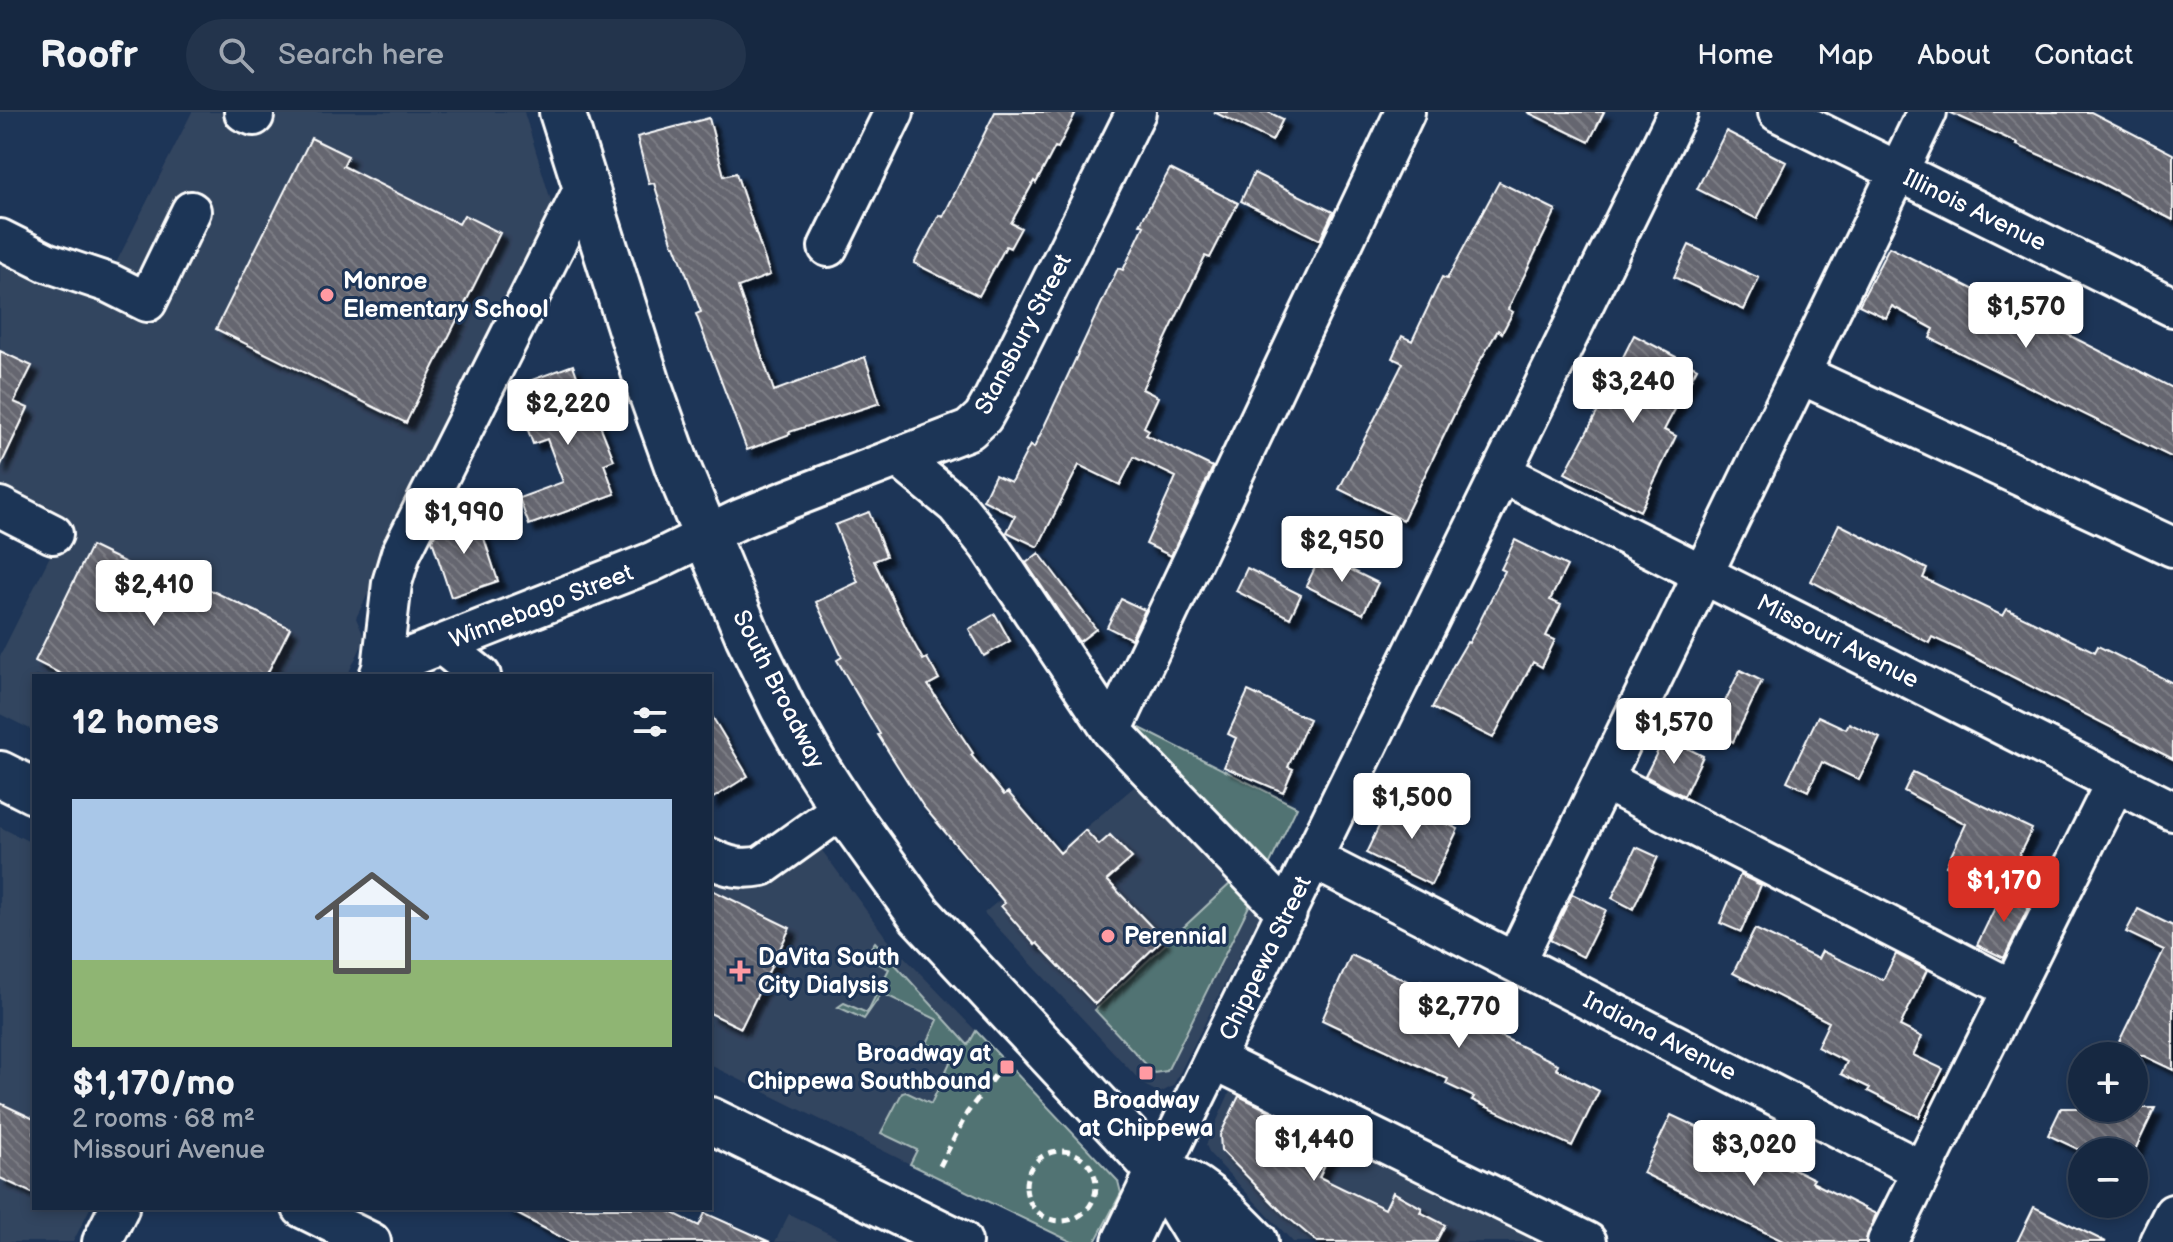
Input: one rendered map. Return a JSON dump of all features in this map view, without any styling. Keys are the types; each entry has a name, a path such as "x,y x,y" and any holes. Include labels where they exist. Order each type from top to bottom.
{"main road":[{"name":"South Broadway","path":"562,112 649,387 678,468 748,636 783,708 843,808 920,915 1159,1171 1202,1242"},
{"path":"0,774 32,790"},
{"path":"712,1121 959,1242"},
{"name":"South Broadway","path":"1159,1171 1209,1196 1255,1242"},
{"name":"Chippewa Street","path":"1115,1224 1159,1171"}],"street":[{"path":"828,247 894,112"},
{"name":"Stansbury Street","path":"706,535 787,500 969,430 983,417 1136,112"},
{"path":"1112,731 1405,112"},
{"name":"Chippewa Street","path":"1159,1171 1678,112"},
{"name":"Illinois Avenue","path":"1778,112 2173,307"},
{"path":"1515,962 1927,112"},
{"path":"380,672 392,583 401,553 586,184"},
{"path":"0,239 46,262 109,283 147,302 191,211"},
{"path":"1800,374 2173,547"},
{"path":"898,457 956,505 989,546 1112,731 1287,913"},
{"name":"Missouri Avenue","path":"1502,473 2173,811"},
{"path":"0,507 53,534"},
{"name":"Winnebago Street","path":"380,672 652,562 706,535"},
{"path":"442,645 478,674"},
{"path":"1604,780 2012,989"},
{"path":"1887,1242 2116,781"},
{"path":"712,859 731,868 762,866 843,808"},
{"name":"Indiana Avenue","path":"1313,859 1921,1170"},
{"path":"1215,1060 1587,1242"},
{"path":"102,1242 118,1210"},
{"path":"306,1210 371,1242"},
{"path":"2159,1242 2173,1214"}],"path":[{"path":"940,1166 967,1113 999,1070"},
{"path":"1053,1151 1076,1155 1092,1171 1095,1192 1092,1200 1075,1217 1065,1220 1044,1216 1028,1199 1027,1175 1042,1156 1053,1151"},
{"path":"1092,1200 1115,1224"}],"shaded area":[{"path":"192,112 223,112 266,134 277,112 524,112 555,214 356,618 365,639 348,674 32,674 32,730 0,714 0,656 64,528 0,495 0,258 108,298 167,310 108,279"},
{"path":"1140,782 1261,912 1173,1086 1160,1093 1144,1085 984,913"},
{"path":"801,822 888,940 976,1031 910,1164 712,1066 712,880"},
{"path":"0,827 32,843 32,1210 89,1210 73,1242 0,1242"},
{"path":"1237,1076 1567,1242 1293,1242 1210,1154 1206,1145"},
{"path":"789,1214 846,1242 775,1242"}],"green space":[{"path":"1126,721 1297,807 1263,878"},
{"path":"1232,882 1251,902 1167,1071 1154,1073 1095,1010"},
{"path":"875,942 968,1045 976,1031 1118,1181 1121,1193 1095,1242 1072,1242 910,1164 917,1150 881,1133 902,1093 931,1104 952,1058 927,1043 938,1020 882,993 864,1019 838,1007 844,1003 867,1013 889,969 869,959 867,953"}],"building":[{"path":"995,112 1076,112 1058,148 1055,147 1011,223 1021,228 1010,248 1006,246 979,296 914,263 939,215 943,217"},
{"path":"1214,112 1268,112 1283,119 1272,141"},
{"path":"1527,112 1604,112 1589,142"},
{"path":"1949,112 2091,112 2173,154 2173,220 2077,171"},
{"path":"709,118 724,176 736,173 770,275 738,287 774,391 865,357 880,403 789,432 747,450 696,314 701,312 673,245 654,183 649,184 637,137"},
{"path":"1726,131 1786,162 1757,219 1697,189"},
{"name":"Monroe Elementary School","path":"311,138 348,156 343,166 459,224 464,215 500,233 406,423 216,329"},
{"path":"1170,169 1238,203 1210,258 1205,256 1142,389 1158,397 1144,427 1149,430 1146,435 1213,467 1171,556 1146,544 1176,477 1134,457 1120,485 1079,465 1038,547 1007,532 1015,516 983,500 995,475 1011,482 1030,445 1034,448 1118,268 1123,270 1144,226 1140,224"},
{"path":"1254,173 1333,212 1320,240 1241,201"},
{"path":"1499,182 1556,210 1508,309 1513,312 1502,333 1498,330 1480,361 1403,520 1339,489 1403,363 1392,358 1402,336 1412,341 1442,277 1447,279"},
{"path":"1689,245 1759,278 1744,310 1674,277"},
{"path":"1889,247 2020,313 2023,308 2047,320 2045,323 2173,388 2173,458 1930,338 1934,329 1892,306 1886,318 1859,305"},
{"path":"1634,335 1697,368 1664,430 1676,436 1640,511 1565,473"},
{"path":"0,351 32,366 14,402 28,408 0,467"},
{"path":"573,365 585,399 589,398 614,460 604,464 615,494 529,525 519,498 563,482 547,439 533,444 525,422 541,415 529,381"},
{"path":"869,512 886,556 874,561 923,660 927,658 939,679 928,685 973,753 971,755 1004,795 1008,792 1060,853 1085,830 1099,845 1110,835 1132,858 1107,880 1163,939 1095,1004 1037,943 1035,945 1001,906 1005,903 923,806 878,735 837,660 842,657 816,602 858,582 835,525"},
{"path":"476,514 498,581 451,597 432,540 438,528"},
{"path":"1839,524 1927,569 1923,578 2003,616 2007,609 2095,652 2098,646 2173,683 2173,759 1960,650 1932,637 1929,643 1811,581"},
{"path":"1515,540 1567,566 1550,600 1561,605 1546,636 1555,640 1542,667 1533,662 1493,738 1432,708 1505,571 1501,569"},
{"path":"91,546 188,593 194,582 290,628 267,674 61,674 35,661"},
{"path":"1039,553 1096,629 1079,642 1026,563"},
{"path":"1321,555 1378,583 1363,614 1306,586"},
{"path":"1247,568 1301,595 1290,618 1236,591"},
{"path":"1121,599 1145,610 1131,639 1107,627"},
{"path":"995,614 1010,641 984,656 969,629"},
{"path":"1740,670 1762,681 1733,742 1711,731"},
{"path":"1248,691 1309,719 1288,767 1293,769 1283,792 1224,767 1236,738 1228,734"},
{"path":"712,716 748,776 712,799"},
{"path":"1818,716 1846,729 1849,723 1880,738 1859,780 1822,762 1808,791 1787,781"},
{"path":"1665,737 1703,756 1684,796 1645,776"},
{"path":"1913,772 2032,829 2000,893 1946,866 1966,824 1904,791"},
{"path":"1393,797 1458,829 1431,885 1366,853"},
{"path":"1636,847 1658,857 1633,909 1612,898"},
{"path":"1740,875 1761,885 1741,932 1720,923"},
{"name":"DaVita South City Dialysis","path":"712,890 790,928 741,1028 712,1014"},
{"path":"2003,891 2030,904 2004,958 1977,945"},
{"path":"1572,894 1606,910 1583,957 1550,940"},
{"path":"2138,909 2173,926 2173,1070 2148,1058 2148,1042 2119,1042 2164,950 2126,932"},
{"path":"1755,929 1818,959 1822,951 1883,980 1896,954 1927,970 1900,1026 1922,1037 1913,1055 1943,1069 1919,1117 1841,1074 1847,1062 1817,1047 1829,1022 1733,973"},
{"path":"1351,955 1418,986 1421,981 1455,997 1448,1011 1558,1064 1556,1069 1599,1091 1572,1146 1472,1100 1474,1097 1446,1084 1448,1079 1322,1020"},
{"path":"1239,1096 1335,1143 1319,1177 1385,1209 1393,1192 1422,1208 1420,1212 1445,1225 1436,1242 1317,1242 1284,1214 1221,1150 1220,1135"},
{"path":"0,1103 32,1118 32,1193 0,1178"},
{"path":"2061,1108 2068,1108 2068,1122 2148,1122 2148,1108 2155,1108 2141,1138 2068,1138 2068,1144 2048,1135"},
{"path":"1671,1115 1789,1170 1790,1167 1814,1179 1812,1182 1876,1214 1865,1242 1785,1242 1643,1173"},
{"path":"2034,1207 2106,1242 2017,1242"},
{"path":"510,1210 667,1210 699,1226 705,1213 770,1242 570,1242"}],"place":[{"name":"Monroe Elementary School","path":"327,295"},
{"name":"Perennial","path":"1108,936"},
{"name":"DaVita South City Dialysis","path":"740,971"},
{"name":"Broadway at Chippewa Southbound","path":"1007,1067"},
{"name":"Broadway at Chippewa","path":"1146,1073"}]}
